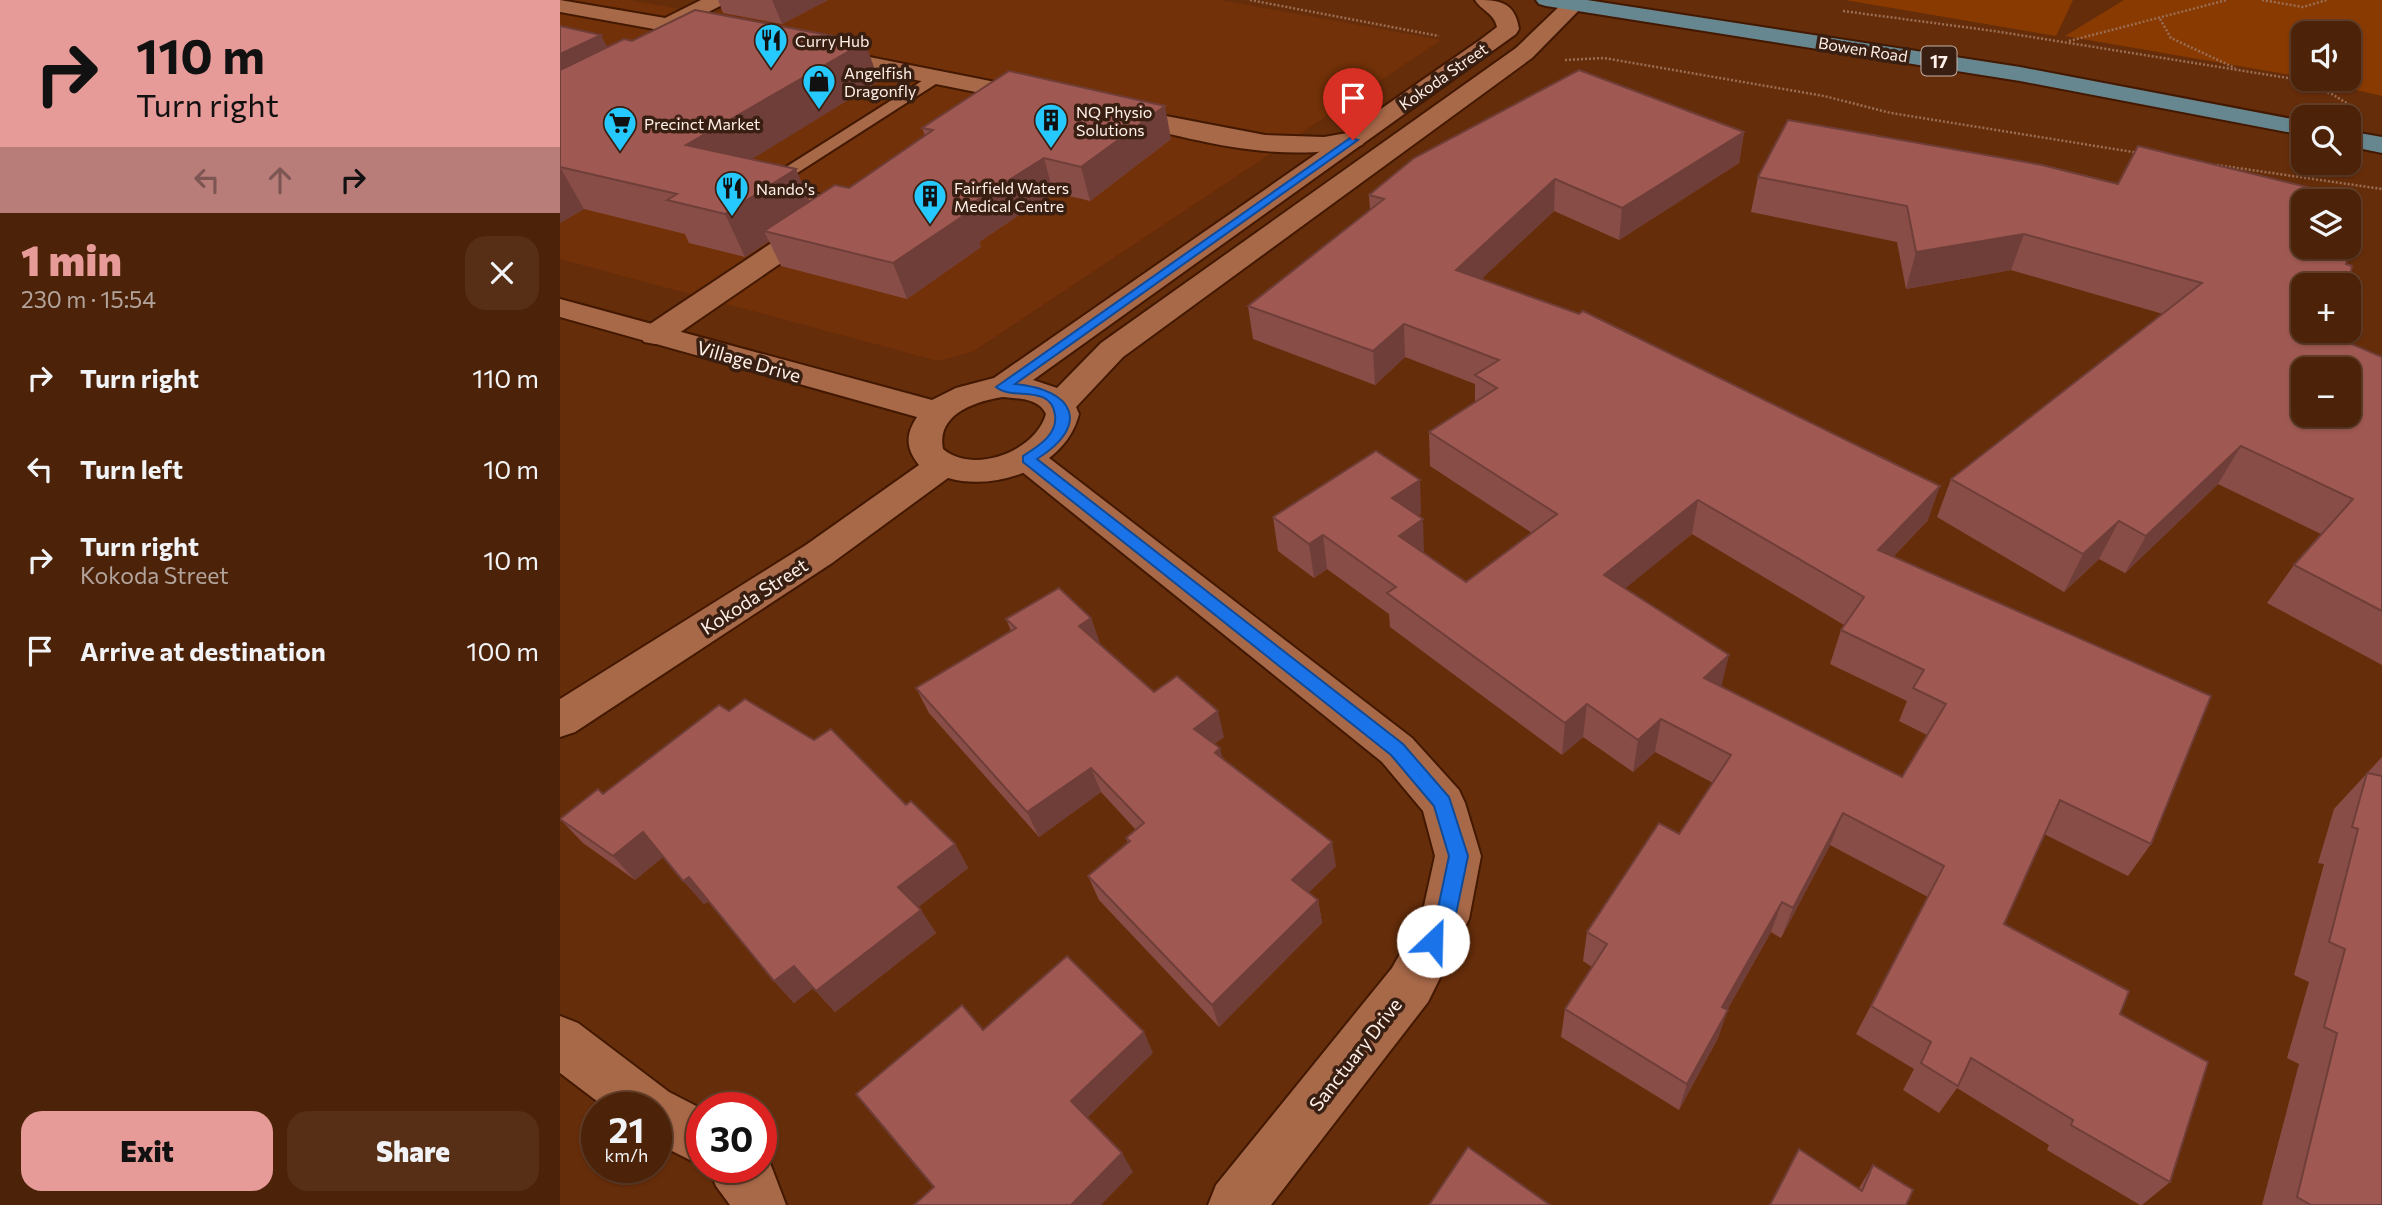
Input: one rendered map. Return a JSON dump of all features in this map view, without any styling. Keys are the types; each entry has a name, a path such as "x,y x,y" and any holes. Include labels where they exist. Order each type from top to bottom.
{"main road":[{"name":"Bowen Road","path":"1546,0 2107,88 2291,126"},
{"path":"2361,141 2382,145"}],"street":[{"path":"669,24 716,0"},
{"name":"Kokoda Street","path":"1003,387 1508,29 1506,17 1485,0"},
{"name":"Kokoda Street","path":"1059,405 1112,350 1524,53 1574,4"},
{"path":"560,6 741,38"},
{"path":"560,22 584,10"},
{"path":"806,51 1052,100"},
{"path":"978,116 1012,93"},
{"path":"1092,108 1265,143 1318,145 1353,140"},
{"path":"1229,229 1238,211 1289,173 1288,162 1265,143"},
{"path":"1229,229 1310,194 1333,192"},
{"path":"655,335 855,200"},
{"name":"Village Drive","path":"560,309 938,412"},
{"path":"1003,387 1038,390 1051,396 1059,405 1063,418 1059,433 1046,447 1028,459 983,471 961,471 943,465 929,455 923,442 927,427 938,412 967,395 1003,387"},
{"name":"Sanctuary Drive","path":"1028,459 1397,750 1443,803 1458,856 1445,919 1410,985 1236,1205"},
{"name":"Kokoda Street","path":"560,720 819,554 943,465"},
{"path":"560,1041 628,1092"},
{"path":"750,1183 758,1205"}],"lane":[{"path":"692,46 716,33"},
{"path":"855,200 765,186 936,77"}],"path":[{"path":"1251,0 1488,45"},
{"path":"2064,42 2227,0"},
{"path":"2262,0 2303,7 2327,0"},
{"path":"1833,9 2242,70 2307,84 2350,105"},
{"path":"2160,19 2171,38 2242,70"},
{"path":"1524,53 1558,61 1604,58 1824,96 1891,113 2148,155"},
{"path":"2216,165 2382,189"}],"shaded area":[{"path":"560,0 630,0 711,15 742,0 1220,0 1441,40 972,352 938,361 560,259"},
{"path":"1845,0 2073,0 2056,36"},
{"path":"2124,0 2382,0 2382,96 2361,91 2361,21 2291,21 2291,75 2065,36"}],"building":[{"path":"695,10 865,42 686,145 796,169 725,214 667,200 677,194 560,167 560,70 624,39 632,41"},
{"path":"560,26 601,35 560,54"},
{"path":"1579,70 1744,132 1622,208 1555,179 1456,270 1579,314 1583,311 1940,486 1878,550 2211,696 2151,844 2060,800 2004,924 2129,991 2120,1014 2208,1062 2170,1182 2071,1125 2073,1120 1971,1058 1958,1086 1921,1063 1931,1042 1871,1006 1944,866 1843,813 1793,908 1782,902 1722,1007 1728,1010 1687,1084 1565,1009 1607,944 1587,932 1659,823 1679,834 1731,755 1661,719 1638,740 1587,704 1565,723 1387,593 1396,587 1323,535 1309,544 1273,517 1376,451 1420,480 1392,498 1423,519 1399,536 1466,582 1557,514 1429,432 1497,388 1475,375 1499,360 1404,324 1373,351 1248,306 1384,199 1369,195 1414,158","holes":["1698,500 1864,597 1841,630 1924,670 1913,688 1946,704 1902,777 1704,678 1729,655 1604,575"]},
{"path":"1009,71 1165,106 1081,167 1044,158 962,210 969,212 893,263 764,231 835,185 849,188 933,130 922,128"},
{"path":"1788,120 2042,165 2118,184 2138,146 2315,189 2291,189 2291,259 2347,259 2346,264 2352,266 2351,273 2291,273 2291,343 2349,343 2382,357 2382,611 2294,565 2353,499 2241,446 2146,536 2119,521 2083,554 1951,479 2202,283 2024,234 1916,252 1907,206 1758,177"},
{"path":"1059,588 1091,618 1079,626 1154,692 1177,676 1218,711 1194,729 1220,748 1215,753 1332,842 1292,880 1318,900 1212,1005 1088,876 1130,841 1126,838 1144,823 1091,768 1027,812 916,688 1016,628 1006,619"},
{"path":"745,699 814,740 831,729 906,805 911,801 955,844 898,887 921,910 816,991 794,966 774,981 689,877 683,881 643,832 613,856 560,819 598,789 603,794 719,705 729,711"},
{"path":"2367,773 2382,776 2382,1205 2311,1205 2297,1197 2337,1033 2324,1027 2345,949 2329,942 2358,829 2352,827"},
{"path":"1067,956 1144,1032 1071,1101 1122,1153 1071,1205 914,1205 934,1187 856,1094 962,1005 983,1030"},
{"path":"1468,1147 1550,1205 1429,1205"},
{"path":"1799,1149 1862,1191 1873,1165 1913,1190 1906,1205 1770,1205"}],"place":[{"name":"Curry Hub","path":"771,70"},
{"name":"Angelfish Dragonfly","path":"819,111"},
{"name":"NQ Physio Solutions","path":"1051,150"},
{"name":"Precinct Market","path":"620,153"},
{"name":"Nando's","path":"732,218"},
{"name":"Fairfield Waters Medical Centre","path":"930,226"}],"route":[{"path":"1353,140 1003,387 1038,390 1051,396 1059,405 1063,418 1059,433 1046,447 1028,459 1397,750 1443,803 1458,856 1445,919 1433,941"}]}
